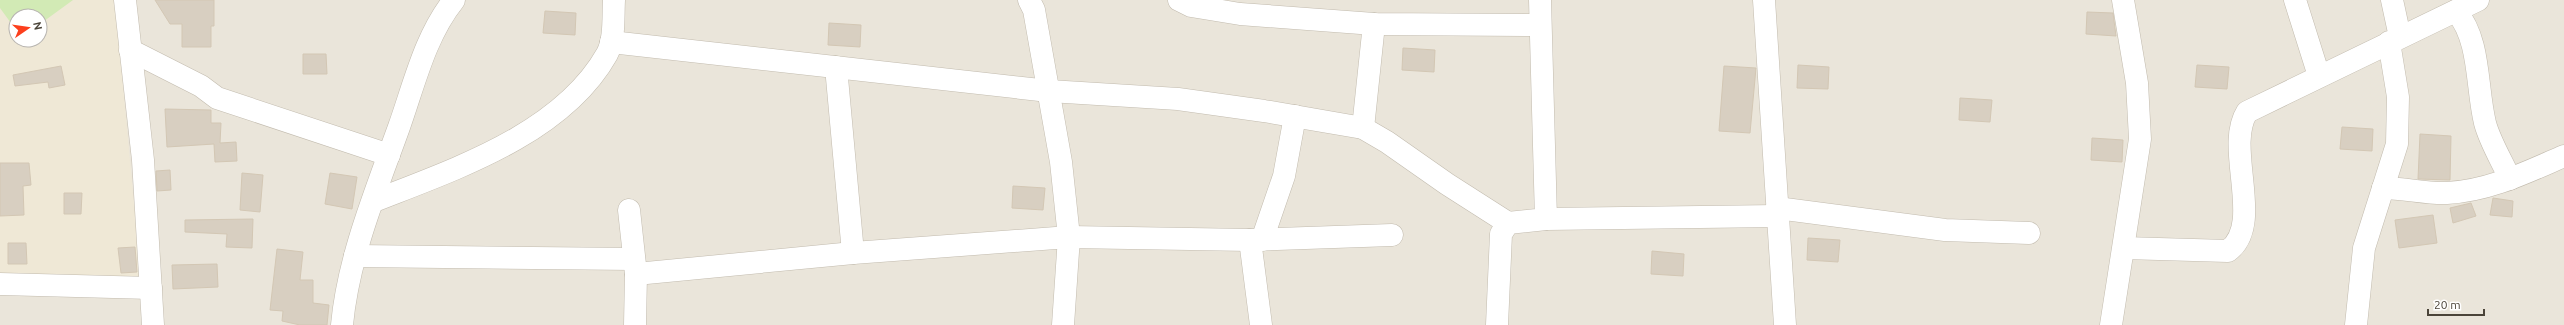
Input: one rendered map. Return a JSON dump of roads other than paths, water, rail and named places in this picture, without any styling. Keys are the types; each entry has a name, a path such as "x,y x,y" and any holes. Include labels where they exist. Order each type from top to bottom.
{"street":[{"path":"125,0 143,160 153,325"},
{"path":"342,325 345,300 354,256 428,45 454,0"},
{"path":"374,201 450,171 537,128 582,87 607,54 611,42 614,0"},
{"path":"1029,0 1034,10 1061,162 1069,237 1064,325"},
{"path":"1540,0 1546,219"},
{"path":"1764,0 1769,48 1777,212 1785,325"},
{"path":"2111,325 2140,139 2136,83 2123,0"},
{"path":"2295,0 2319,76"},
{"path":"2356,325 2364,248 2397,144 2398,96 2392,0"},
{"path":"2124,248 2217,252 2228,251 2236,245 2240,239 2243,214 2240,131 2242,119 2247,112 2478,0"},
{"path":"1187,2 1240,14 1374,24 1540,25"},
{"path":"2456,11 2465,22 2472,40 2486,124 2510,179"},
{"path":"1363,128 1374,24"},
{"path":"611,42 1049,90 1178,99 1295,116 1363,128 1388,142 1447,184 1508,223 1546,219 1777,212 1946,230 2029,233"},
{"path":"130,50 201,86 217,98 389,155"},
{"path":"836,67 853,253"},
{"path":"1261,325 1256,240 1284,176 1295,116"},
{"path":"2383,188 2447,193 2470,190 2510,179 2564,156"},
{"path":"629,210 635,267 636,325"},
{"path":"1497,325 1499,249 1501,234 1508,223"},
{"path":"354,256 635,267 1069,237 1256,240 1392,235"},
{"path":"0,284 151,288"}]}
